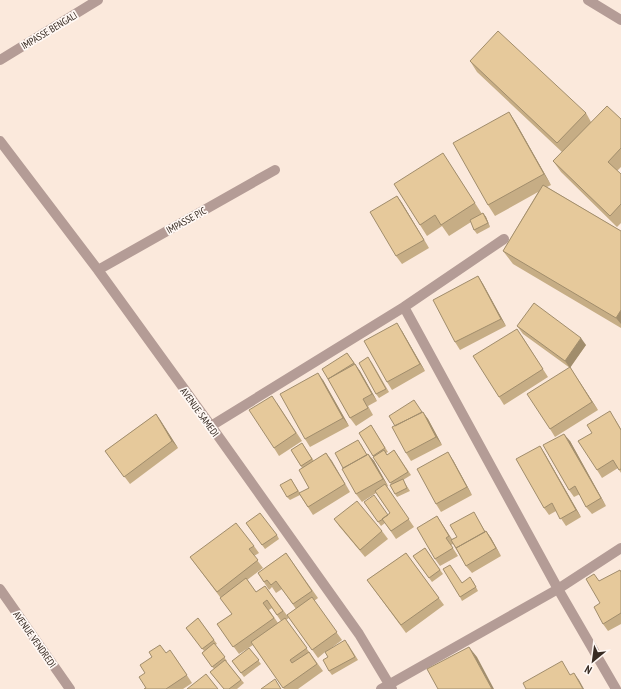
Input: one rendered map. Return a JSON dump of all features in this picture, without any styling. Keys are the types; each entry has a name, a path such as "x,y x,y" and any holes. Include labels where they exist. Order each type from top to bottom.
{"street":[{"name":"IMPASSE BENGALI","path":"0,60 98,0"},
{"path":"588,0 621,20"},
{"name":"AVENUE SAMEDI","path":"0,141 98,270 359,634 387,687"},
{"name":"IMPASSE PIC","path":"98,270 275,170"},
{"path":"211,426 404,307 504,238"},
{"path":"404,307 558,589 616,689"},
{"path":"387,687 558,589 621,548"},
{"name":"AVENUE VENDREDI","path":"0,589 70,689"}],"building":[{"path":"498,31 586,113 557,143 470,61"},
{"path":"607,106 621,119 621,148 608,162 621,174 621,204 610,216 553,161"},
{"path":"509,112 544,174 488,205 453,143"},
{"path":"443,153 475,203 441,225 435,215 420,225 394,184"},
{"path":"543,185 621,231 621,310 616,318 503,251"},
{"path":"397,196 424,240 396,256 370,212"},
{"path":"483,213 488,223 474,230 470,220"},
{"path":"478,276 501,319 455,342 433,300"},
{"path":"534,303 581,338 565,361 517,326"},
{"path":"397,323 420,364 387,382 364,341"},
{"path":"517,329 543,369 499,397 473,356"},
{"path":"347,353 354,363 328,379 322,369"},
{"path":"368,357 386,389 376,394 359,363"},
{"path":"355,364 372,394 363,399 368,408 350,418 328,379"},
{"path":"570,367 592,402 550,429 527,394"},
{"path":"318,373 343,418 305,439 280,394"},
{"path":"272,396 296,433 274,448 249,410"},
{"path":"414,400 422,412 395,426 389,416"},
{"path":"610,411 621,430 621,469 619,470 613,460 597,470 578,441 592,433 587,425"},
{"path":"423,412 436,437 406,453 392,427"},
{"path":"156,414 172,441 124,477 105,451"},
{"path":"371,425 385,448 373,456 359,433"},
{"path":"564,434 601,498 586,507 575,486 569,490 543,445"},
{"path":"358,440 367,455 343,468 335,453"},
{"path":"302,443 312,459 301,466 291,450"},
{"path":"540,446 576,510 560,519 552,503 544,508 516,459"},
{"path":"384,450 387,455 394,450 408,472 390,483 373,457"},
{"path":"448,452 467,487 436,504 417,469"},
{"path":"326,453 345,484 308,507 299,493 309,488 299,470"},
{"path":"368,454 383,479 356,494 342,469"},
{"path":"291,479 298,491 287,497 280,485"},
{"path":"403,479 407,488 395,494 390,485"},
{"path":"385,484 409,519 391,531 382,519 390,513 375,491"},
{"path":"374,495 388,515 378,522 364,502"},
{"path":"357,501 382,531 360,550 334,519"},
{"path":"474,512 485,532 456,548 451,540 457,537 450,525"},
{"path":"260,513 277,535 262,545 246,523"},
{"path":"437,516 449,536 446,538 453,548 435,559 417,528"},
{"path":"236,523 254,546 249,549 258,560 217,592 190,557"},
{"path":"486,531 496,548 466,566 456,548"},
{"path":"425,548 440,570 429,578 413,556"},
{"path":"286,553 312,591 293,604 276,581 271,585 267,580 264,582 258,573"},
{"path":"406,553 439,598 401,625 367,580"},
{"path":"450,565 462,583 470,577 476,587 460,597 443,569"},
{"path":"620,570 621,613 603,624 594,607 600,603 586,579 594,574 599,581"},
{"path":"246,578 256,592 265,586 283,611 277,615 267,600 263,603 274,618 233,647 217,624 232,614 220,598"},
{"path":"312,597 337,632 312,650 287,615"},
{"path":"198,618 214,640 202,649 186,628"},
{"path":"285,618 307,648 290,660 292,663 309,652 317,664 283,688 251,642"},
{"path":"345,640 355,657 329,671 323,660 328,657 325,652"},
{"path":"214,643 225,657 212,667 202,653"},
{"path":"160,645 166,653 170,650 187,675 166,689 144,689 146,688 139,677 145,673 140,665 152,657 149,652"},
{"path":"469,647 492,689 438,689 427,669"},
{"path":"249,648 259,660 241,673 232,661"},
{"path":"225,660 241,680 229,689 224,689 210,672"},
{"path":"562,661 570,675 574,673 583,689 526,689 523,683"},
{"path":"206,674 218,689 187,689"},
{"path":"275,679 281,689 261,689"}]}
